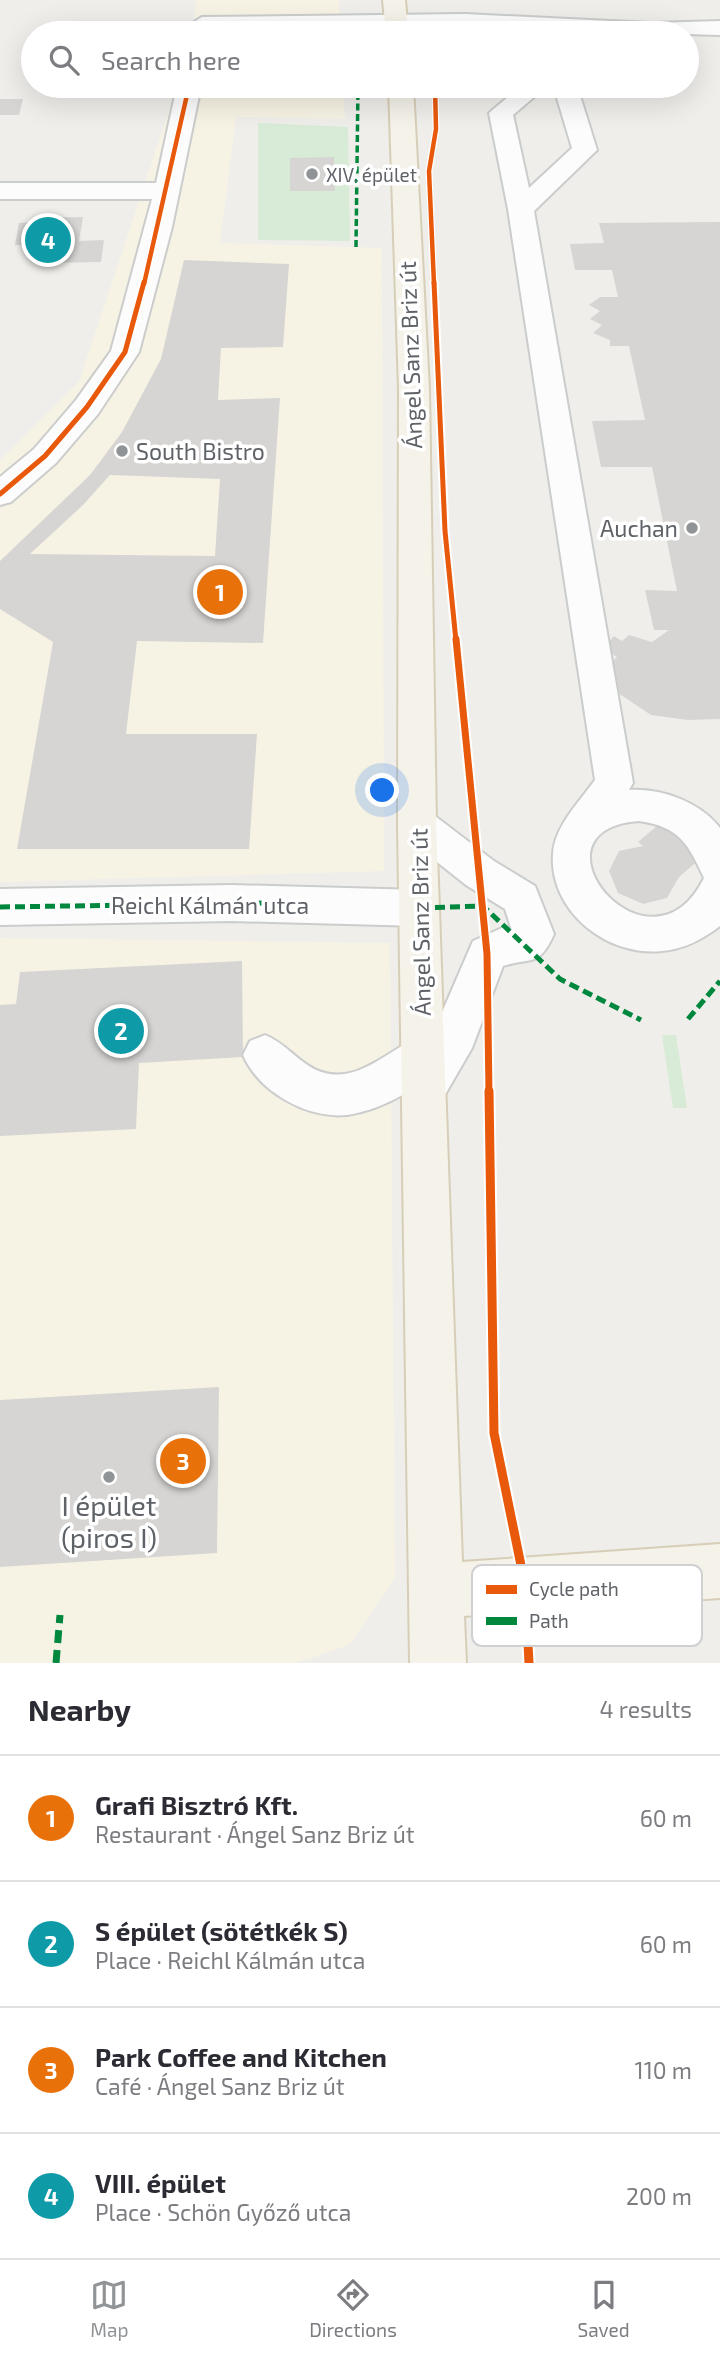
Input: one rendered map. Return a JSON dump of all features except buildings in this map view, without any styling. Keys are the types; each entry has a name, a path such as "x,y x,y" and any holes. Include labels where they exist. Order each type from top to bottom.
{"main road":[{"name":"Ángel Sanz Briz út","path":"402,98 414,389 417,824 438,1663"},
{"path":"702,1572 720,1571"},
{"path":"436,1591 472,1588"}],"street":[{"path":"430,0 447,14 465,20"},
{"path":"443,21 474,21"},
{"path":"699,28 720,28"},
{"path":"0,494 45,456 86,407 125,352 167,191 186,98"},
{"path":"519,98 501,113 521,209 614,783 573,842 570,863 572,874 575,885 588,905 608,921 633,932 659,934 683,929 704,917 717,900 720,886"},
{"path":"521,209 586,150 569,98"},
{"path":"0,191 167,191"},
{"path":"608,746 706,837 718,857 720,870"},
{"path":"585,825 601,813 622,806 644,805 667,810 688,820"},
{"path":"265,1055 292,1080 316,1092 352,1094 378,1087 403,1073 423,1072 457,1034 487,954 502,946 522,946 534,934 521,898 480,873 417,824"},
{"name":"Reichl Kálmán utca","path":"0,907 268,903 420,908"}],"shaded area":[{"path":"196,0 339,0 340,21 194,21"},
{"path":"173,98 344,98 345,119 236,117 220,243 382,248 384,871 0,882 0,460 79,382"},
{"path":"0,938 390,943 395,1578 349,1645 296,1663 0,1663"}],"green space":[{"path":"258,123 348,127 350,241 258,240"},
{"path":"662,1035 676,1035 687,1108 673,1108"}],"marked path":[{"path":"356,247 358,98"},
{"path":"0,907 268,903"},
{"path":"420,908 483,906 560,979 641,1020"},
{"path":"688,1019 720,981"},
{"path":"56,1663 60,1615"}],"cycle path":[{"path":"0,494 45,456 87,407 125,352 159,227 186,98"},
{"path":"435,98 436,129 429,171 445,531 487,954 494,1433 521,1565"},
{"path":"528,1646 529,1663"}],"place":[{"name":"XIV. épület","path":"312,174"},
{"name":"VIII. épület","path":"48,240"},
{"name":"South Bistro","path":"122,451"},
{"name":"Auchan","path":"692,528"},
{"name":"Grafi Bisztró Kft.","path":"220,592"},
{"name":"S épület (sötétkék S)","path":"121,1031"},
{"name":"Park Coffee and Kitchen","path":"183,1461"},
{"name":"I épület (piros I)","path":"109,1477"}]}
